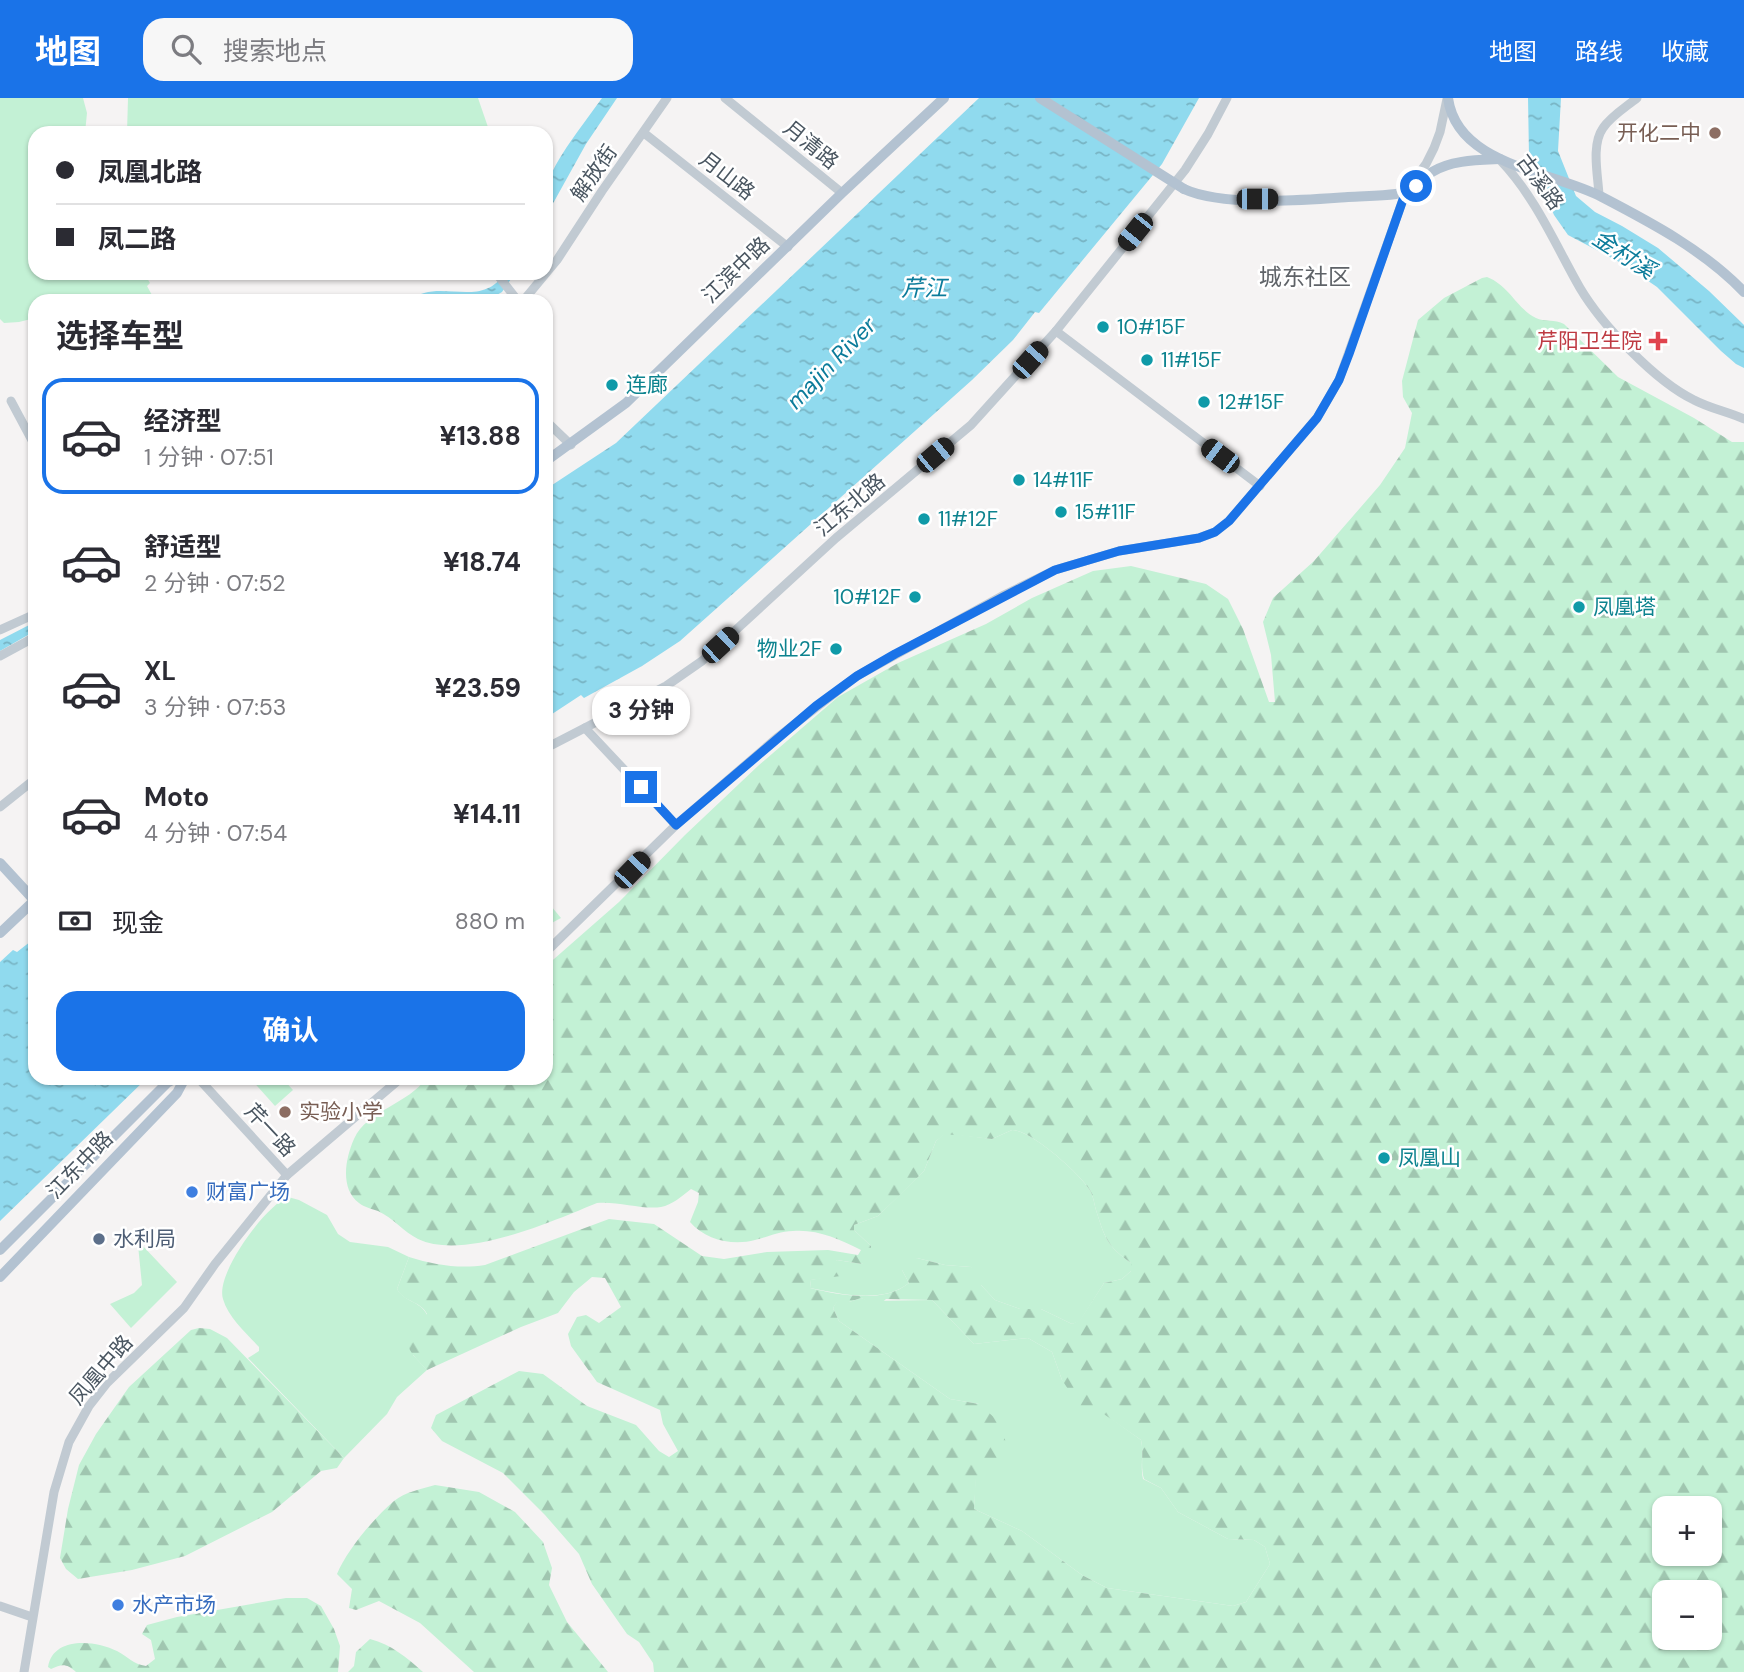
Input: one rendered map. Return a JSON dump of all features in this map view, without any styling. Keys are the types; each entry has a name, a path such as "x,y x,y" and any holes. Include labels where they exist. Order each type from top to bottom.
{"main road":[{"name":"江滨中路","path":"553,456 627,402 944,98"},
{"name":"古溪路","path":"1040,98 1184,188 1208,196 1231,199 1311,199 1396,194 1406,191 1444,166 1500,159"},
{"path":"1447,99 1454,121 1479,147 1500,159 1599,195 1688,246 1744,292"},
{"path":"0,863 28,893"},
{"path":"0,933 28,907"},
{"name":"江东中路","path":"0,1250 165,1085"},
{"name":"江东中路","path":"0,1277 177,1093 181,1085"}],"street":[{"name":"解放街","path":"553,265 667,98"},
{"name":"月清路","path":"725,98 842,193"},
{"name":"江东北路","path":"553,744 666,686 702,661 836,538 971,425 1056,331 1185,170 1227,98"},
{"path":"1599,195 1597,142 1601,130 1637,98"},
{"path":"553,945 676,825 816,706 857,676 1055,570 1119,551 1199,538 1215,532 1229,521 1317,418 1339,380 1406,191 1434,148 1447,99"},
{"name":"月山路","path":"644,133 788,247"},
{"name":"古溪路","path":"1500,159 1520,181 1539,211 1596,312 1648,368 1695,401 1744,419"},
{"path":"500,280 512,294"},
{"name":"解放街","path":"527,294 539,280"},
{"path":"1056,331 1260,486"},
{"path":"11,401 28,433"},
{"path":"553,428 570,445"},
{"path":"0,630 28,617"},
{"path":"0,656 28,641"},
{"path":"585,728 676,825"},
{"path":"0,807 28,785"},
{"name":"芹一路","path":"204,1085 287,1175"},
{"name":"凤凰中路","path":"32,1617 61,1482 74,1443 90,1412 122,1369 184,1308 215,1264 287,1175 393,1085"},
{"path":"0,1606 32,1617 24,1672"}],"green space":[{"path":"0,98 83,98 87,113 86,126 28,126 28,280 148,280 150,283 147,286 151,294 28,294 28,320 4,323 0,319"},
{"path":"128,98 478,98 488,126 127,126"},
{"path":"1487,277 1502,286 1529,314 1542,320 1564,324 1618,377 1732,442 1744,442 1744,1672 654,1672 653,1663 639,1642 627,1634 592,1584 579,1554 545,1515 503,1473 442,1441 431,1428 436,1415 519,1371 543,1374 587,1406 636,1425 659,1451 669,1457 678,1451 663,1424 660,1410 597,1382 571,1346 568,1334 577,1317 586,1315 599,1323 621,1307 605,1278 592,1277 574,1292 558,1313 427,1370 412,1354 407,1334 427,1314 421,1306 403,1297 397,1289 409,1257 447,1266 485,1265 609,1219 654,1224 702,1256 724,1259 767,1252 828,1250 858,1255 861,1250 828,1236 802,1231 783,1232 747,1242 729,1242 711,1237 690,1222 699,1193 691,1189 661,1207 597,1203 508,1236 483,1242 437,1245 418,1239 378,1211 363,1206 353,1197 346,1173 348,1155 354,1139 368,1121 421,1085 553,1085 553,960 619,902 759,765 838,697 898,663 986,624 1032,598 1093,571 1131,566 1206,584 1228,599 1243,629 1269,702 1275,702 1271,655 1263,622 1273,598 1314,561 1380,485 1405,448 1412,413 1403,397 1402,381 1418,320 1444,298","holes":["1012,1130 1042,1144 1083,1182 1090,1191 1108,1240 1116,1251 1131,1263 1131,1271 1122,1279 1104,1283 1080,1320 1072,1324 1041,1309 1020,1309 995,1300 981,1285 981,1272 971,1267 945,1265 917,1258 901,1261 902,1270 909,1283 887,1294 847,1295 810,1288 811,1280 848,1275 848,1271 834,1266 837,1260 862,1264 871,1255 871,1246 854,1230 854,1225 878,1216 924,1171 936,1141 945,1134 992,1139","861,1298 878,1306 886,1299 932,1300 974,1344 1028,1338 1052,1352 1062,1380 1084,1413 1091,1414 1098,1410 1141,1440 1144,1479 1161,1488 1178,1512 1228,1539 1254,1540 1265,1547 1270,1564 1246,1602 1233,1606 1107,1588 1082,1575 1022,1531 974,1509 976,1479 1003,1459 1006,1442 997,1420 979,1404 950,1399 839,1321 833,1308 837,1302"]},
{"path":"553,908 561,918 553,922"},
{"path":"256,1085 288,1085 293,1090 275,1106"},
{"path":"1012,1130 1042,1144 1083,1182 1092,1193 1108,1240 1116,1251 1131,1263 1131,1271 1122,1279 1104,1283 1080,1321 1072,1324 1041,1309 1020,1309 995,1300 981,1285 971,1267 945,1265 917,1258 902,1270 909,1283 887,1293 861,1296 810,1288 811,1280 821,1278 837,1260 862,1264 871,1246 854,1230 854,1225 878,1216 924,1171 936,1141 945,1133 992,1139"},
{"path":"288,1197 327,1215 338,1234 350,1242 388,1247 409,1257 397,1289 404,1297 421,1307 427,1315 413,1355 427,1370 397,1397 387,1414 344,1458 248,1358 259,1351 259,1347 233,1319 223,1299 227,1274 244,1242 267,1213"},
{"path":"140,1243 177,1282 131,1328 110,1304 134,1293 142,1285"},
{"path":"861,1298 870,1301 932,1300 974,1344 1028,1338 1052,1352 1062,1380 1141,1440 1143,1479 1161,1488 1178,1512 1228,1539 1254,1540 1265,1547 1270,1564 1246,1602 1233,1606 1107,1588 1082,1575 1022,1531 974,1509 979,1404 950,1399 839,1321 833,1308 837,1301 849,1302"},
{"path":"210,1329 227,1338 344,1458 337,1468 321,1471 272,1512 185,1556 132,1570 78,1579 66,1569 60,1558 79,1465 96,1434 129,1387 191,1330"},
{"path":"435,1485 479,1492 515,1512 543,1542 552,1568 549,1585 567,1622 608,1672 474,1672 420,1623 379,1601 356,1610 349,1608 352,1589 337,1574 354,1545 378,1516 398,1498"},
{"path":"286,1598 307,1598 321,1606 340,1646 338,1672 76,1672 64,1665 51,1669 48,1667 51,1657 58,1650 76,1643 108,1647 146,1666 155,1659 151,1640 142,1634 147,1625 177,1617"},
{"path":"370,1639 392,1648 423,1672 348,1672 354,1666 356,1652"}],"water":[{"path":"602,98 617,98 586,144 553,203 553,170"},
{"name":"芹江","path":"979,98 1199,98 1162,164 1039,313 1035,312 1013,340 972,380 680,641 642,666 584,698 581,695 553,713 553,484 616,443"},
{"name":"金村溪","path":"1528,98 1561,98 1558,151 1576,196 1595,212 1658,248 1744,325 1744,368 1721,351 1657,287 1623,264 1568,235 1554,215 1529,156"},
{"path":"499,280 510,280 498,294 420,294 433,291 471,292 484,290"},
{"path":"28,626 28,635 0,651 0,640"},
{"path":"28,943 28,1085 140,1085 0,1221 0,962 13,950 17,952"}],"place":[{"name":"开化二中","path":"1715,133"},
{"name":"10#15F","path":"1103,327"},
{"name":"芹阳卫生院","path":"1658,341"},
{"name":"11#15F","path":"1147,360"},
{"name":"连廊","path":"612,385"},
{"name":"12#15F","path":"1204,402"},
{"name":"14#11F","path":"1019,480"},
{"name":"15#11F","path":"1061,512"},
{"name":"11#12F","path":"924,519"},
{"name":"10#12F","path":"915,597"},
{"name":"凤凰塔","path":"1579,607"},
{"name":"物业2F","path":"836,649"},
{"name":"实验小学","path":"285,1112"},
{"name":"凤凰山","path":"1384,1158"},
{"name":"财富广场","path":"192,1192"},
{"name":"水利局","path":"99,1239"},
{"name":"水产市场","path":"118,1605"}],"district":[{"name":"城东社区","path":"1305,277"}],"route":[{"path":"641,787 676,825 816,706 857,676 895,654 1055,570 1119,551 1161,546 1215,532 1229,521 1268,477 1317,418 1328,400 1349,354 1406,191 1416,186"}],"water label":[{"name":"majin River","path":"831,363"}]}
